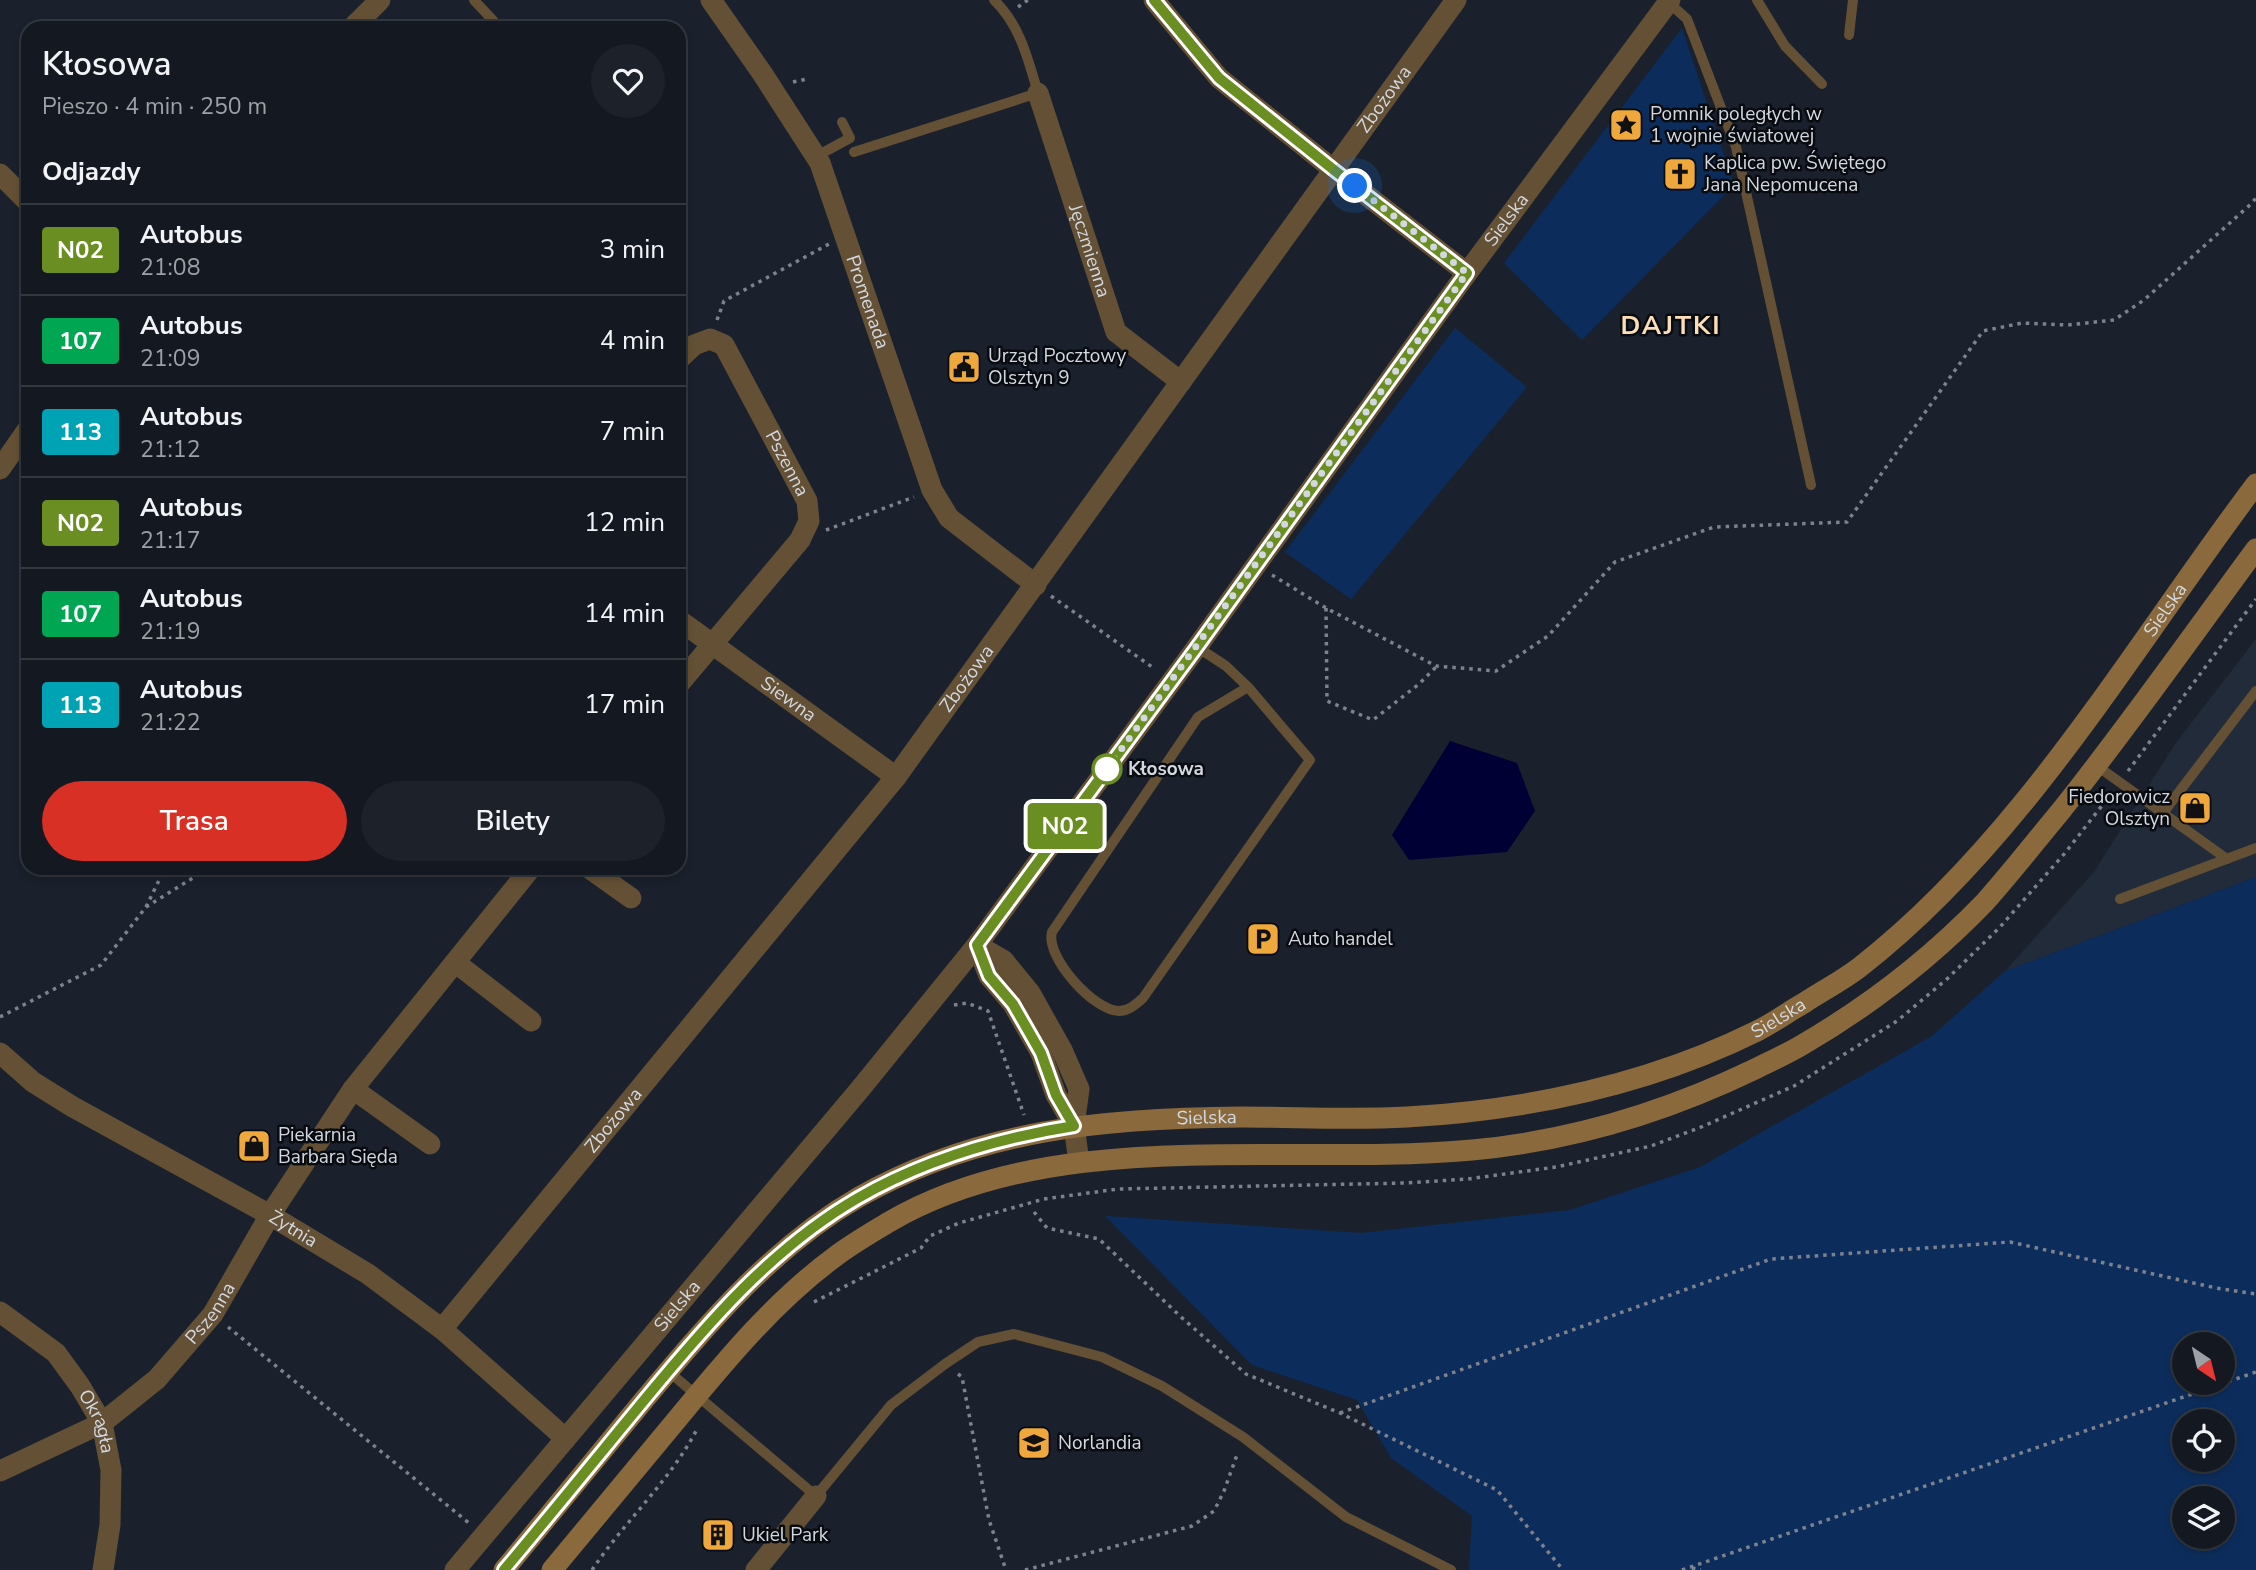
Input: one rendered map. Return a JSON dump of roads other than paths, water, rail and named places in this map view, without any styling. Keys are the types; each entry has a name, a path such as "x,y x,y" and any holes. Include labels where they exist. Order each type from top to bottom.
{"main road":[{"name":"Sielska","path":"504,1570 668,1371 732,1299 806,1233 858,1198 906,1174 965,1151 1016,1136 1074,1126 1118,1121 1236,1117 1402,1117 1471,1112 1615,1086 1689,1060 1760,1030 1857,970 1932,904 1983,851 2069,742 2256,484"},
{"name":"Sielska","path":"552,1570 704,1403 776,1307 836,1256 894,1220 942,1197 1000,1179 1079,1162 1166,1157 1362,1155 1472,1150 1543,1140 1625,1121 1717,1087 1799,1047 1877,998 1986,901 2096,766 2256,549"}],"street":[{"path":"359,21 380,0"},
{"name":"Promenada","path":"711,0 820,163 932,490 949,518 1036,585"},
{"path":"1154,0 1219,78 1467,273"},
{"name":"Zbożowa","path":"442,1329 896,777 1456,0"},
{"name":"Sielska","path":"455,1570 852,1099 977,945 1197,647 1467,273 1669,1"},
{"name":"Jęczmienna","path":"1038,93 1116,332 1181,383"},
{"path":"0,174 21,195"},
{"name":"Pszenna","path":"686,352 694,345 710,339 724,345 807,501 809,521 800,540 686,676"},
{"path":"0,469 21,439"},
{"name":"Siewna","path":"686,625 896,777"},
{"name":"Pszenna","path":"0,1471 102,1423 157,1379 213,1314 270,1214 353,1089 525,875"},
{"path":"599,875 631,898"},
{"path":"977,945 989,976 1013,1004 1041,1053 1056,1095 1074,1126 1079,1162"},
{"path":"456,963 531,1021"},
{"name":"Żytnia","path":"0,1053 33,1082 73,1107 270,1214 368,1274 442,1329 565,1438"},
{"path":"353,1089 430,1144"},
{"name":"Okrągła","path":"0,1312 56,1353 102,1423 111,1470 110,1525 103,1570"},
{"path":"756,1570 816,1496"}],"lane":[{"path":"474,0 493,21"},
{"path":"854,152 1038,93 1025,50 1008,14 993,0"},
{"path":"1771,0 1758,2 1785,46 1822,84"},
{"path":"1849,35 1853,0"},
{"path":"1669,1 1687,19 1736,147 1811,485"},
{"path":"816,157 850,138 842,122"},
{"path":"1197,647 1226,666 1248,687 1310,760 1143,998 1122,1012 1110,1010 1080,989 1052,947 1052,932 1198,717 1248,687"},
{"path":"2163,813 2256,691"},
{"path":"2096,766 2227,859"},
{"path":"2120,899 2256,848"},
{"path":"668,1371 816,1496 891,1405 978,1342 1014,1334 1102,1357 1162,1386 1243,1437 1346,1517 1451,1570"}],"place":[{"name":"Pomnik poległych w 1 wojnie światowej","path":"1626,125"},
{"name":"Kaplica pw. Świętego Jana Nepomucena","path":"1680,174"},
{"name":"Urząd Pocztowy Olsztyn 9","path":"964,367"},
{"name":"Kłosowa","path":"1107,769"},
{"name":"Fiedorowicz Olsztyn","path":"2195,808"},
{"name":"Auto handel","path":"1263,939"},
{"name":"Piekarnia Barbara Sięda","path":"254,1146"},
{"name":"Norlandia","path":"1034,1443"},
{"name":"Ukiel Park","path":"718,1535"}],"district":[{"name":"DAJTKI","path":"1671,325"}]}
